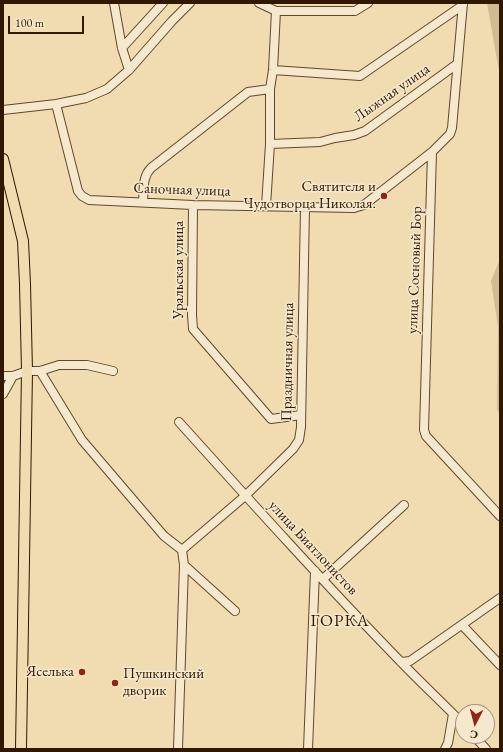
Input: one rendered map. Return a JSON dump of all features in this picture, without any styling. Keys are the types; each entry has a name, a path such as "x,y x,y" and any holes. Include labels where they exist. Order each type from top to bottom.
{"main road":[{"path":"3,159 23,240 25,284 27,371 21,749"}],"street":[{"path":"114,3 122,48 129,70"},
{"path":"122,48 163,3"},
{"path":"3,110 56,104 86,98 107,89 129,70 190,3"},
{"path":"259,3 276,11 355,11 368,3"},
{"path":"273,70 360,76 463,4"},
{"path":"432,152 450,134 452,128 463,4"},
{"path":"266,206 270,144 270,89 273,70 276,11"},
{"name":"Лыжная улица","path":"270,144 320,142 354,135 365,131 457,64"},
{"path":"143,202 145,177 151,168 248,92 270,89"},
{"name":"Саночная улица","path":"56,104 78,191 82,196 89,200 193,205 354,208 364,204 432,152"},
{"name":"улица Сосновый Бор","path":"432,152 424,430 426,436 500,516"},
{"name":"Уральская улица","path":"193,205 192,315 194,329 271,419 301,415"},
{"name":"Праздничная улица","path":"182,550 245,496 293,449 299,440 301,415 306,207"},
{"path":"3,376 13,376 27,371 40,371 59,366 87,365 113,371"},
{"path":"40,371 82,440 164,536 182,550 184,565 178,749"},
{"path":"3,394 13,376"},
{"name":"улица Биатлонистов","path":"179,422 315,571 401,662 453,714"},
{"path":"323,579 404,505"},
{"path":"184,565 235,612"},
{"path":"308,749 315,571"},
{"path":"401,662 410,661 500,598"},
{"path":"462,625 500,665"},
{"path":"445,749 448,743 453,714"}],"shaded area":[{"path":"487,3 500,3 500,77"},
{"path":"500,259 500,413 497,410 498,327 491,281"}],"place":[{"name":"Святителя и Чудотворца Николая.","path":"384,196"},
{"name":"Яселька","path":"82,672"},
{"name":"Пушкинский дворик","path":"115,683"}],"district":[{"name":"ГОРКА","path":"340,621"}]}
